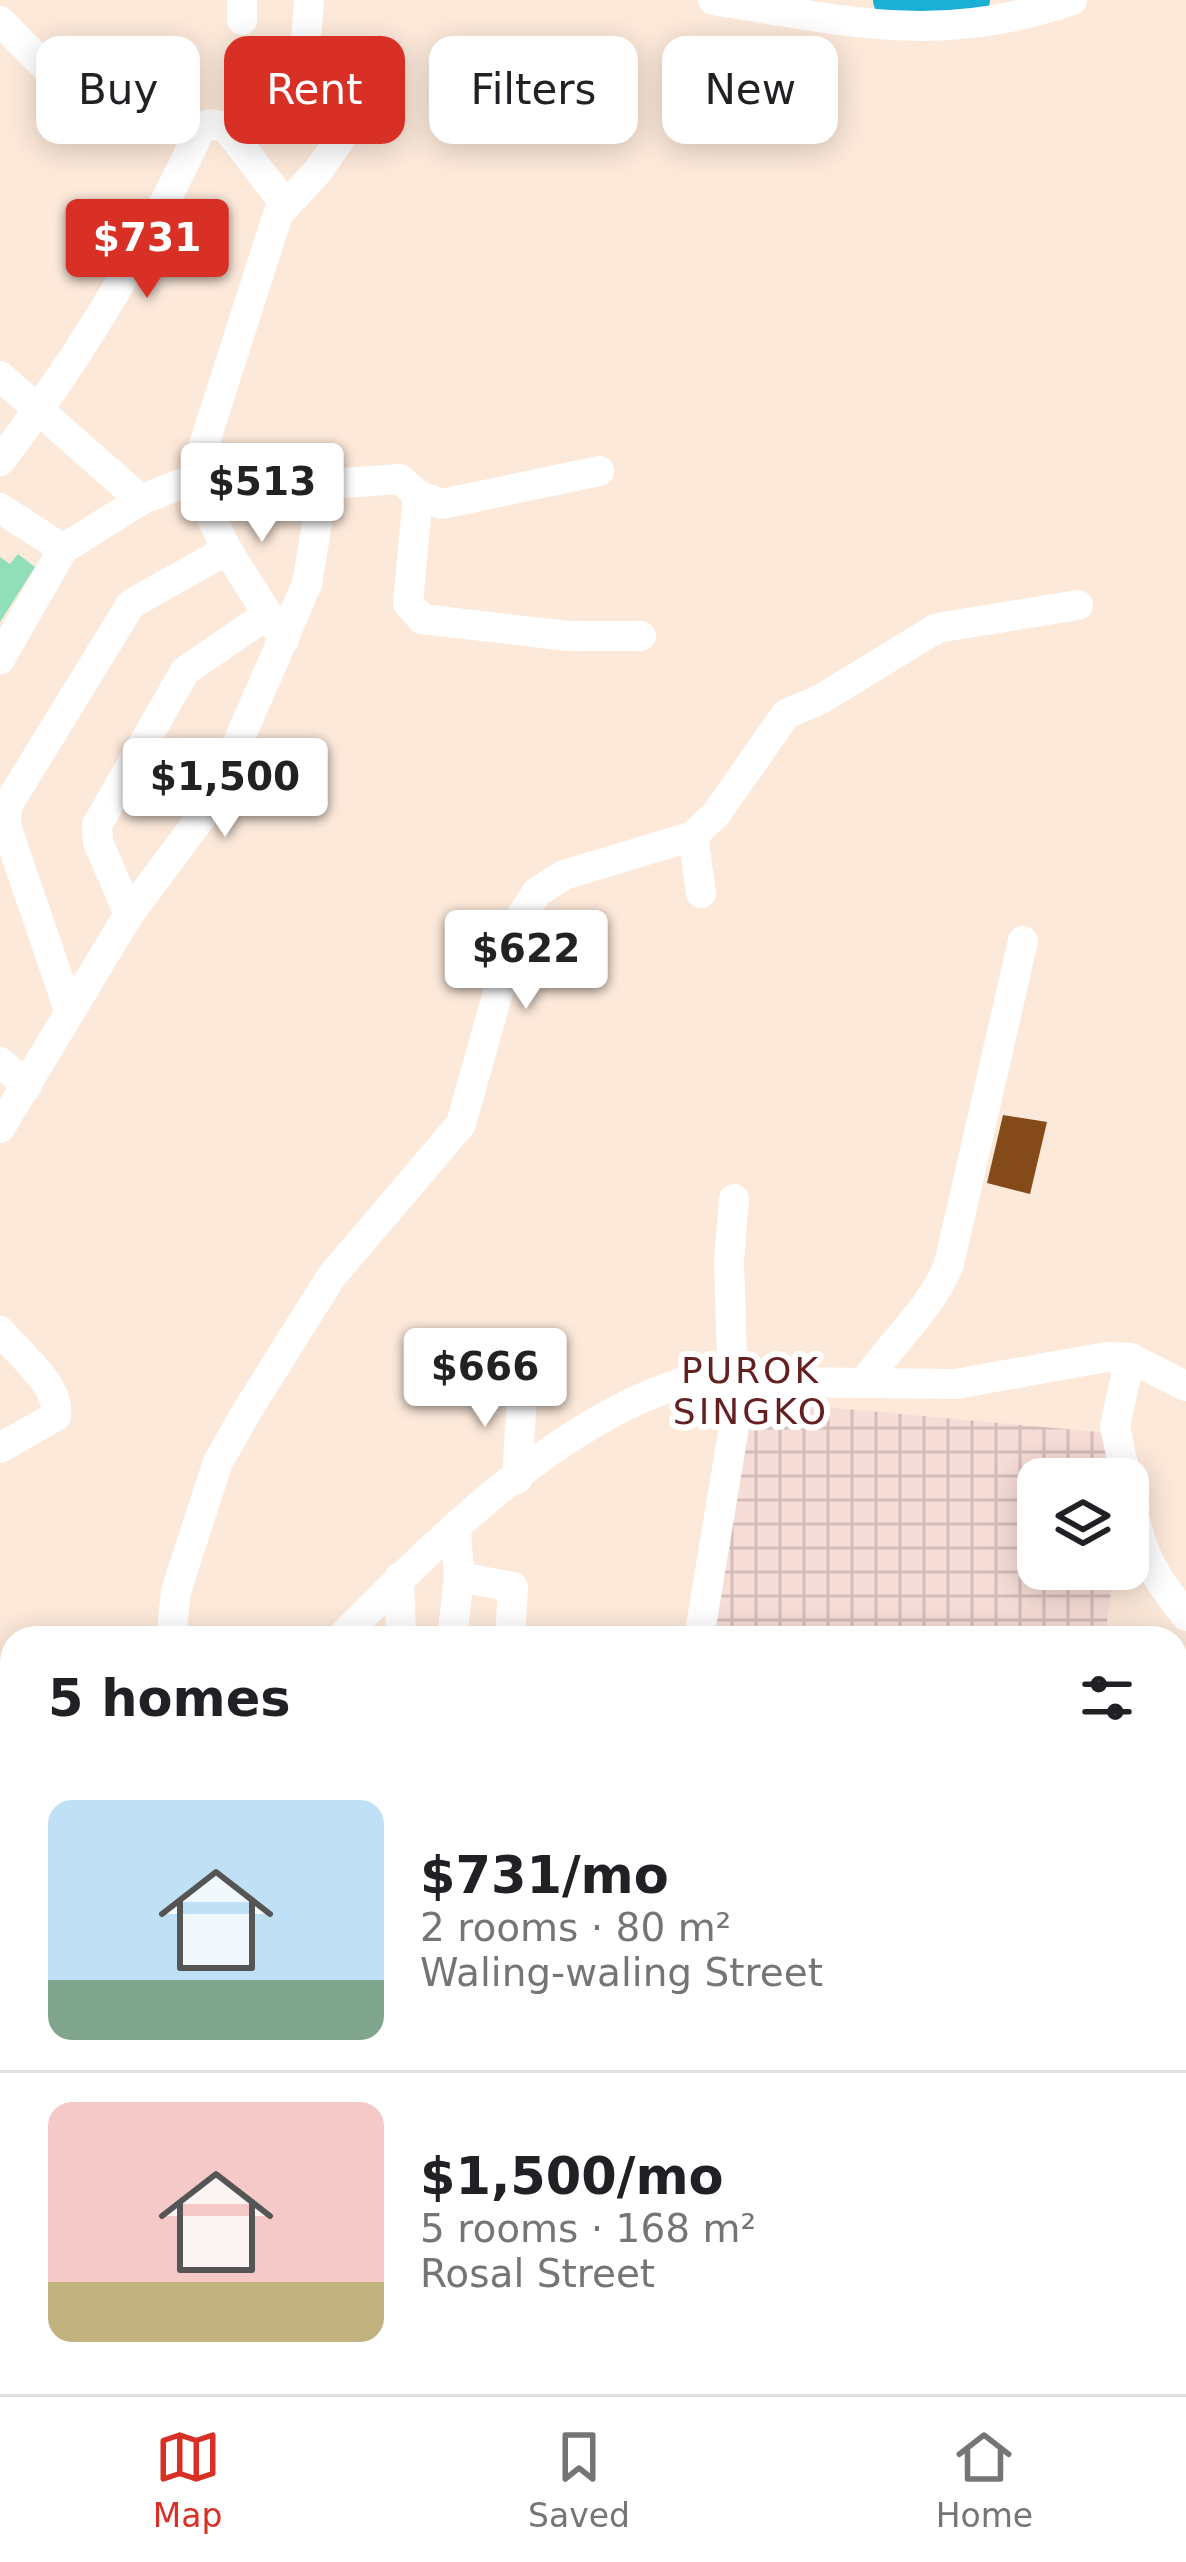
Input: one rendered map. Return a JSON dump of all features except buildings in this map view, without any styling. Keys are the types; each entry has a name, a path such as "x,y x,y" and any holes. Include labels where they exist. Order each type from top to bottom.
{"street":[{"path":"306,36 309,0"},
{"path":"713,0 890,28 941,29 1036,13 1072,0"},
{"path":"0,21 36,57"},
{"path":"0,461 41,408 159,219 200,130 209,124 226,127 285,204"},
{"path":"274,628 227,550 194,479 285,204 337,144"},
{"path":"0,376 141,500"},
{"path":"0,1128 129,914 211,804 274,628 307,584 322,493 328,484 400,478 418,495 442,504 599,471"},
{"path":"0,659 63,549 141,500 194,479"},
{"path":"418,495 408,603 422,620 568,636 641,636"},
{"path":"0,508 63,549"},
{"path":"69,1010 6,826 7,806 131,604 227,550"},
{"path":"172,1626 176,1591 218,1462 247,1411 332,1277 461,1124 518,921 537,892 564,875 693,836 716,814 786,714 821,699 937,628 1078,604"},
{"path":"129,914 98,842 98,825 185,671 274,628"},
{"path":"693,836 701,893"},
{"path":"864,1383 894,1337 940,1286 949,1264 1023,941"},
{"path":"0,1062 27,1086"},
{"path":"701,1626 734,1427 729,1261 734,1199"},
{"path":"0,1331 52,1392 58,1406 56,1416 0,1448"},
{"path":"1122,1458 1115,1426 1130,1358"},
{"path":"353,1626 399,1578 517,1479 645,1394 687,1381 956,1384 1070,1360 1130,1358 1186,1386"},
{"path":"517,1479 523,1377"},
{"path":"453,1626 456,1529"},
{"path":"1149,1566 1186,1616"},
{"path":"458,1577 513,1587 511,1626"},
{"path":"399,1578 401,1626"}],"shaded area":[{"path":"749,1400 1108,1433 1115,1458 1017,1458 1017,1590 1111,1590 1107,1626 707,1626"}],"green space":[{"path":"18,554 35,567 0,622 0,557 10,564"}],"waterway":[{"path":"891,0 952,8 972,0"}],"district":[{"name":"PUROK SINGKO","path":"751,1390"}]}
